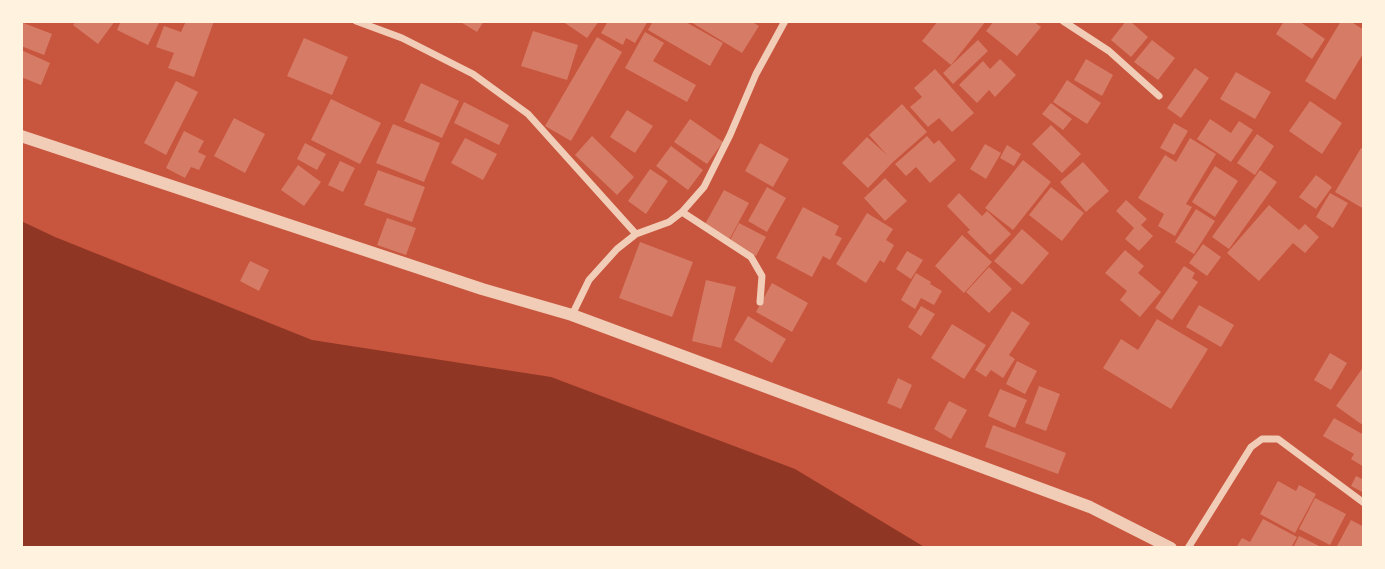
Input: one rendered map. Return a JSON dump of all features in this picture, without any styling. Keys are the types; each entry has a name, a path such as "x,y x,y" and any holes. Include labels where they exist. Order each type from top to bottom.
{"street":[{"path":"356,21 402,38 473,74 527,114 636,234"},
{"path":"572,315 589,280 617,249 636,234 669,222 682,212 704,187 756,74 785,21"},
{"path":"1063,21 1109,51 1159,96"},
{"path":"21,136 482,289 572,315 1090,507 1171,548"},
{"path":"682,212 751,257 762,276 760,302"},
{"path":"1188,548 1251,447 1262,439 1278,439 1364,502"}],"shaded area":[{"path":"21,221 312,340 551,377 795,469 926,548 21,548"}],"building":[{"path":"76,21 115,21 98,44 73,25"},
{"path":"121,21 160,21 148,45 117,30"},
{"path":"186,21 214,21 194,77 168,68 174,53 156,47 164,26 181,32"},
{"path":"459,21 484,21 477,32"},
{"path":"562,21 599,21 587,38"},
{"path":"608,21 648,21 635,43 626,38 623,45 601,33"},
{"path":"653,21 684,21 723,43 710,66 648,30"},
{"path":"689,21 751,21 759,26 742,53"},
{"path":"938,21 986,21 951,65 922,41"},
{"path":"994,21 1033,21 1041,27 1017,56 986,31"},
{"path":"1126,21 1130,21 1148,37 1131,57 1111,40"},
{"path":"1284,21 1299,21 1325,39 1312,59 1276,34"},
{"path":"1341,21 1350,21 1364,30 1364,52 1335,100 1305,81"},
{"path":"21,22 52,34 44,55 21,46"},
{"path":"533,31 578,45 567,80 521,66"},
{"path":"645,32 664,43 653,61 696,85 687,102 625,68"},
{"path":"597,37 622,52 571,141 545,126"},
{"path":"304,38 348,57 332,95 287,76"},
{"path":"978,40 988,51 953,84 943,73"},
{"path":"1152,40 1175,58 1158,80 1134,62"},
{"path":"21,50 50,63 41,85 21,77"},
{"path":"1000,59 1016,75 995,97 989,90 977,103 959,85 983,61 990,69"},
{"path":"1086,59 1113,75 1102,96 1074,80"},
{"path":"1195,68 1209,78 1181,118 1167,108"},
{"path":"935,69 974,113 952,132 939,118 928,127 910,107 922,97 914,88"},
{"path":"1236,72 1271,92 1255,119 1220,99"},
{"path":"1067,80 1101,103 1087,124 1053,102"},
{"path":"176,81 198,92 166,155 144,143"},
{"path":"421,83 459,101 442,138 404,121"},
{"path":"331,99 381,123 360,164 311,140"},
{"path":"1310,101 1342,123 1322,154 1289,131"},
{"path":"464,102 509,125 499,145 454,123"},
{"path":"1051,103 1072,119 1063,130 1042,114"},
{"path":"902,104 927,132 868,188 842,163 867,137 887,155 869,135"},
{"path":"627,110 653,126 635,153 610,137"},
{"path":"234,118 265,134 245,173 214,156"},
{"path":"690,119 723,142 707,164 674,142"},
{"path":"1210,119 1231,133 1239,121 1253,130 1231,162 1197,139"},
{"path":"1174,123 1188,131 1174,155 1160,148"},
{"path":"393,124 440,143 424,182 376,163"},
{"path":"1051,125 1081,154 1062,173 1032,144"},
{"path":"184,131 204,141 198,152 206,156 199,170 191,167 185,178 166,168"},
{"path":"1257,134 1274,146 1255,175 1237,163"},
{"path":"592,136 634,177 617,195 575,155"},
{"path":"927,136 934,144 939,140 956,160 930,183 916,167 906,176 895,164"},
{"path":"465,138 497,154 483,180 451,163"},
{"path":"1190,138 1216,154 1186,204 1192,207 1175,236 1158,226 1164,214 1138,198 1165,155 1176,162"},
{"path":"305,143 326,154 317,170 297,159"},
{"path":"760,143 789,159 773,187 745,171"},
{"path":"985,144 1001,153 986,179 970,169"},
{"path":"1007,145 1021,154 1014,166 1000,158"},
{"path":"671,146 703,170 688,190 656,166"},
{"path":"1361,148 1364,149 1364,209 1335,192"},
{"path":"1023,160 1051,182 1013,230 985,208"},
{"path":"340,161 355,168 343,192 328,185"},
{"path":"1083,162 1109,191 1086,212 1060,182"},
{"path":"298,165 321,182 304,206 281,190"},
{"path":"1215,166 1238,181 1215,217 1192,202"},
{"path":"650,169 668,181 646,214 628,201"},
{"path":"378,170 425,187 412,222 364,205"},
{"path":"1260,170 1277,182 1229,249 1212,237"},
{"path":"1316,175 1332,187 1316,209 1299,197"},
{"path":"885,178 907,201 885,221 864,198"},
{"path":"767,187 786,198 767,232 748,221"},
{"path":"1051,187 1084,213 1062,241 1029,215"},
{"path":"724,190 749,203 729,240 704,226"},
{"path":"959,193 982,216 987,211 1011,234 990,255 967,232 970,230 947,206"},
{"path":"1330,193 1348,203 1333,228 1316,217"},
{"path":"1126,200 1147,219 1141,225 1153,236 1139,251 1125,239 1134,228 1116,211"},
{"path":"1269,205 1299,230 1305,224 1319,237 1305,253 1293,243 1259,281 1227,253"},
{"path":"803,207 839,226 835,235 842,238 830,260 823,256 812,277 776,258"},
{"path":"1196,209 1215,221 1194,254 1175,242"},
{"path":"867,213 893,229 886,240 894,245 884,263 880,260 866,283 836,264"},
{"path":"387,218 416,228 406,255 377,245"},
{"path":"739,223 766,237 756,256 729,242"},
{"path":"1022,229 1049,253 1022,285 994,261"},
{"path":"962,235 992,262 964,293 935,266"},
{"path":"640,242 693,262 672,317 619,298"},
{"path":"1203,244 1221,257 1207,276 1189,263"},
{"path":"1125,250 1144,266 1138,273 1161,292 1140,317 1120,300 1127,291 1105,273"},
{"path":"907,251 923,260 911,279 896,269"},
{"path":"250,261 269,270 259,291 240,281"},
{"path":"1184,266 1195,273 1192,278 1198,282 1172,320 1155,308"},
{"path":"989,267 1012,289 989,313 966,292"},
{"path":"916,273 942,291 934,305 921,298 915,309 901,300"},
{"path":"706,280 736,287 721,348 692,341"},
{"path":"772,283 808,303 792,332 756,312"},
{"path":"1199,305 1234,325 1221,347 1186,327"},
{"path":"921,306 935,314 921,336 908,327"},
{"path":"1012,311 1030,323 1009,355 1015,359 1003,378 991,370 986,377 975,370"},
{"path":"748,316 786,339 772,363 734,340"},
{"path":"1157,319 1208,349 1171,409 1103,368 1121,339 1138,350"},
{"path":"952,324 986,345 964,379 931,358"},
{"path":"1330,353 1347,363 1331,390 1314,380"},
{"path":"1017,361 1037,371 1025,394 1006,384"},
{"path":"1364,366 1364,426 1336,406"},
{"path":"898,378 912,385 901,409 887,403"},
{"path":"1039,386 1060,394 1046,431 1025,423"},
{"path":"1000,389 1027,400 1015,428 988,416"},
{"path":"949,401 967,410 951,439 934,429"},
{"path":"1334,418 1364,435 1364,467 1351,459 1354,454 1323,436"},
{"path":"993,425 1066,453 1058,474 985,447"},
{"path":"1356,476 1364,480 1364,493 1351,486"},
{"path":"1278,481 1296,491 1299,485 1316,494 1295,533 1260,514"},
{"path":"1315,498 1346,514 1330,545 1299,529"},
{"path":"1263,519 1297,537 1291,548 1236,548 1242,538 1250,542"},
{"path":"1351,520 1364,527 1364,548 1336,548"},
{"path":"1299,536 1319,546 1318,548 1293,548"}]}
